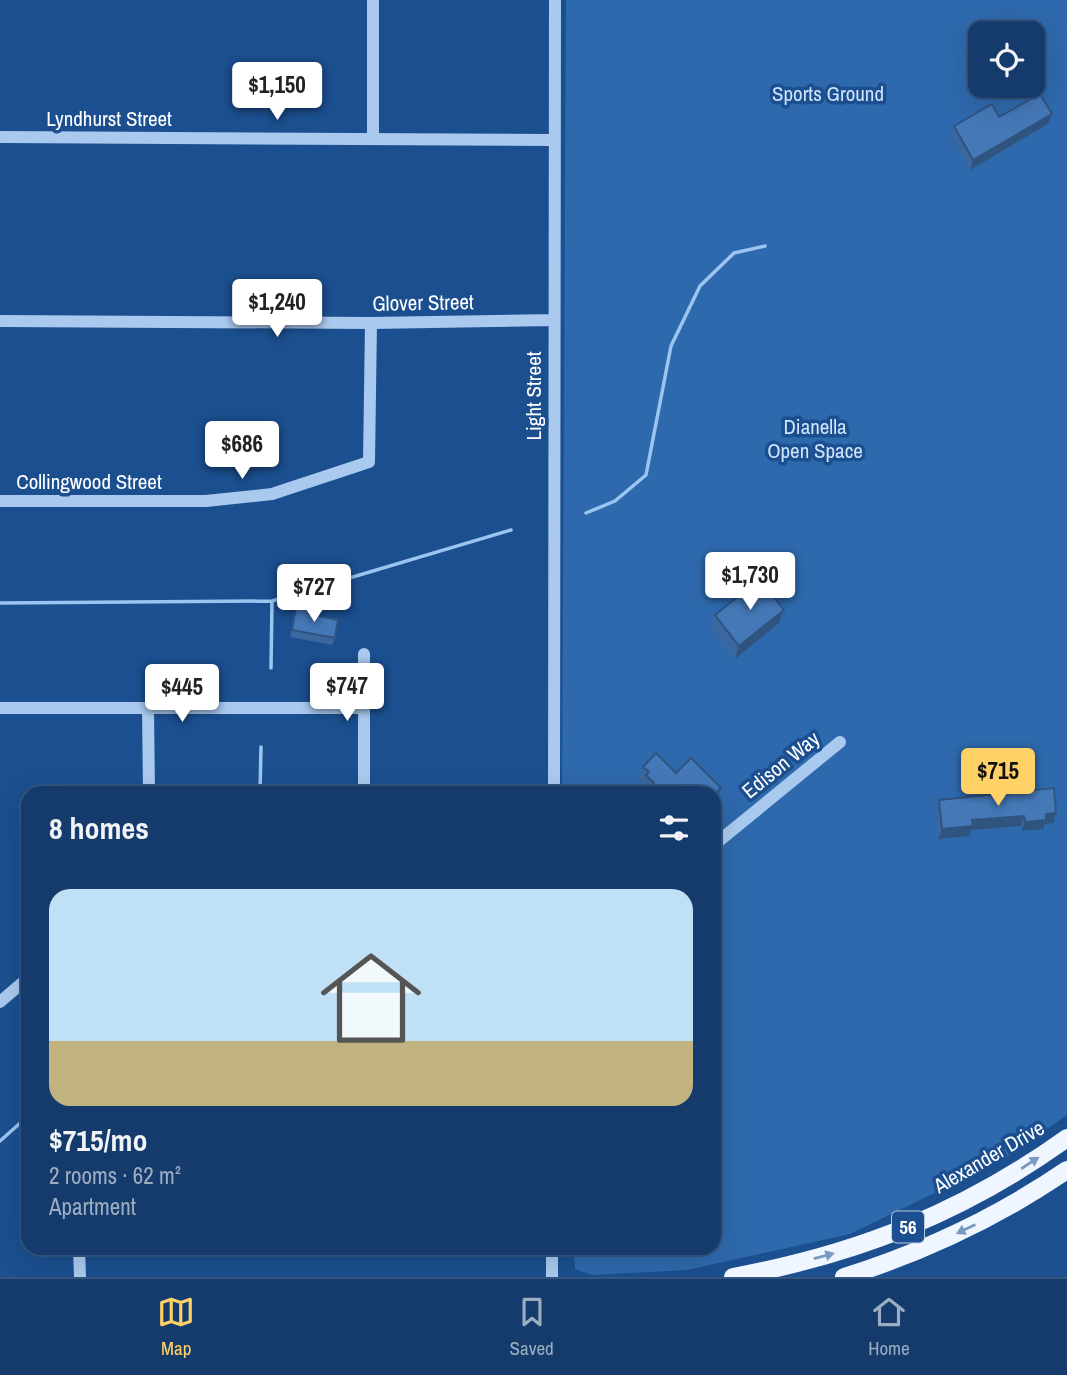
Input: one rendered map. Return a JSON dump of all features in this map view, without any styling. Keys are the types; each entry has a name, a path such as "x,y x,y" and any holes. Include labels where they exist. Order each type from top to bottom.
{"main road":[{"name":"Alexander Drive","path":"733,1277 777,1269 852,1249 924,1221 1004,1180 1067,1138"},
{"name":"56","path":"844,1277 907,1256 972,1226 1067,1170"}],"street":[{"path":"373,0 373,139"},
{"name":"Light Street","path":"554,786 555,0"},
{"name":"Lyndhurst Street","path":"0,137 554,140"},
{"name":"Glover Street","path":"0,321 371,323 553,320"},
{"name":"Collingwood Street","path":"0,501 206,501 272,494 369,462 371,323"},
{"path":"364,654 365,786"},
{"path":"0,708 363,708"},
{"path":"148,708 149,786"},
{"name":"Edison Way","path":"721,839 841,742"},
{"path":"0,1002 21,984"},
{"path":"79,1255 80,1277"},
{"path":"552,1255 552,1277"}],"green space":[{"name":"Dianella Open Space","path":"566,0 1067,0 1067,1115 1003,1160 850,1234 687,1270 592,1275 575,1269 574,1255 721,1255 721,786 562,786"}],"building":[{"path":"1033,98 1042,98 1052,114 973,160 954,126 992,104 999,117"},
{"path":"760,579 784,610 739,646 715,615"},
{"path":"296,607 310,609 309,614 338,620 335,638 292,630"},
{"path":"656,753 676,773 691,758 719,786 651,786 654,783 646,775 649,772 643,767"},
{"path":"1054,788 1056,813 1046,814 1046,820 1025,822 1024,816 972,820 973,826 942,829 939,800"}],"waterway":[{"path":"586,513 615,501 646,475 671,346 700,286 734,253 765,246"},
{"path":"0,603 272,601 511,530"},
{"path":"271,668 272,601"},
{"path":"260,786 261,747"},
{"path":"0,1141 21,1122"}],"park label":[{"name":"Sports Ground","path":"828,94"}]}
